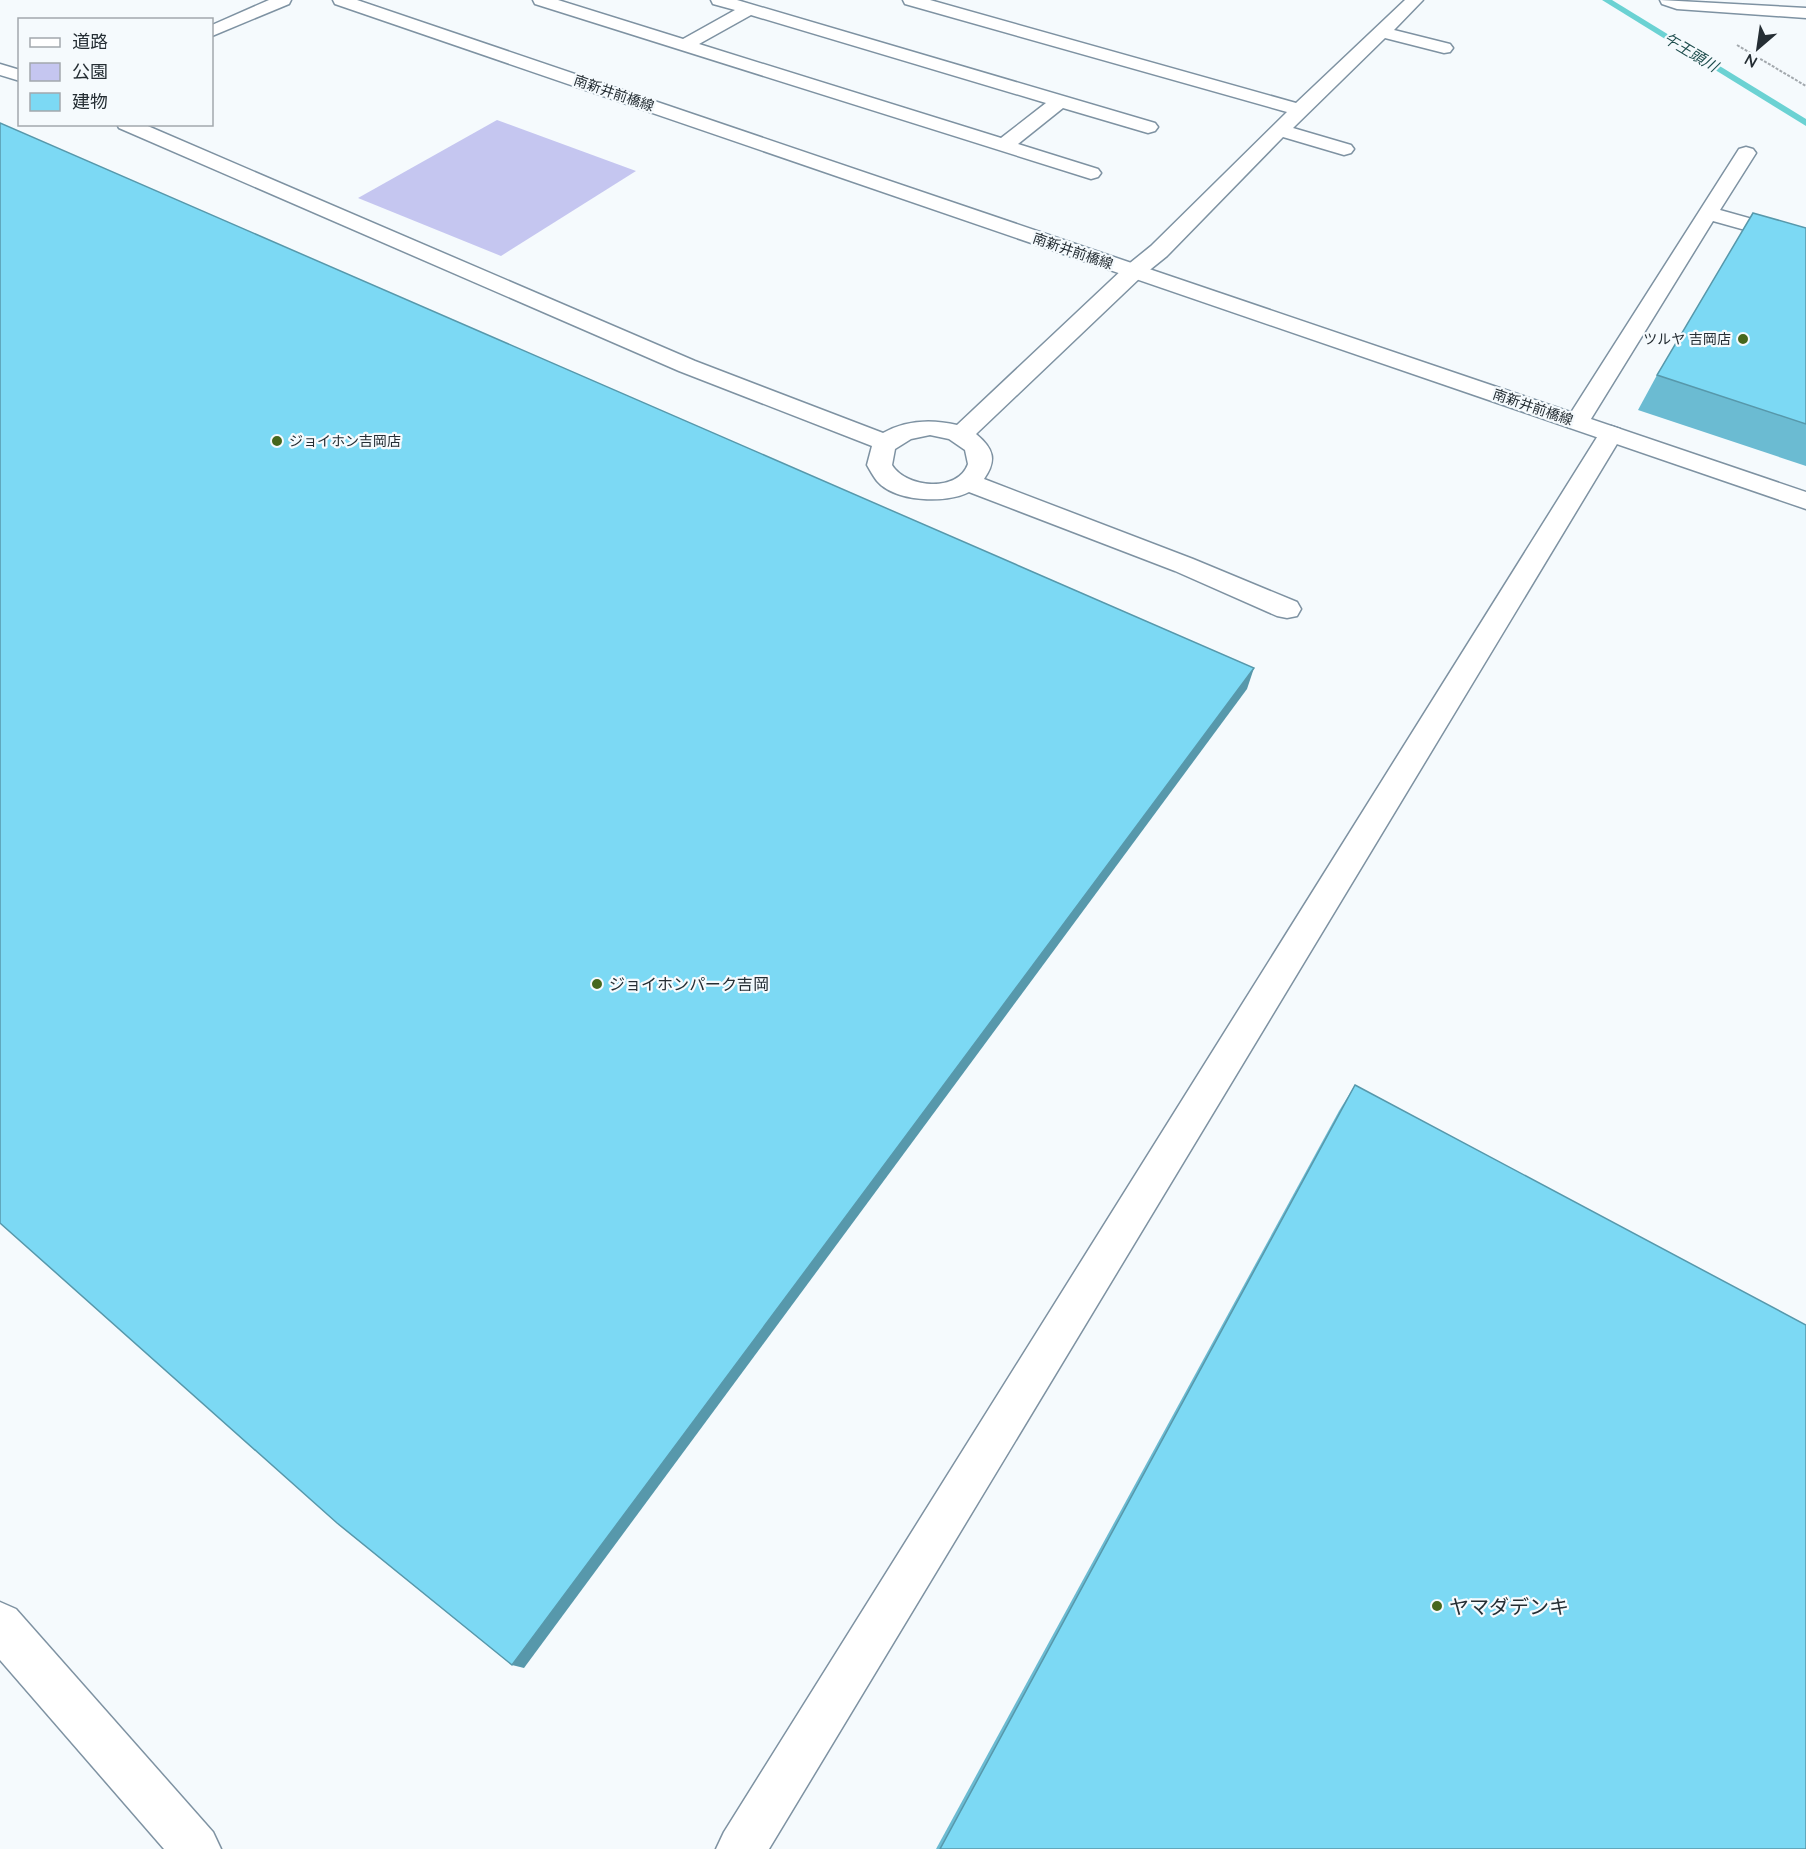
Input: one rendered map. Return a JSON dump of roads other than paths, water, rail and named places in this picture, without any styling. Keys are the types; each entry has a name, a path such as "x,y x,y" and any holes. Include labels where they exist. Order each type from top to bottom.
{"street":[{"path":"213,31 283,0"},
{"name":"南新井前橋線","path":"341,0 1806,501"},
{"path":"542,0 1091,173"},
{"path":"719,0 1148,127"},
{"path":"911,0 1300,110"},
{"path":"961,435 1133,272 1159,251 1300,110 1415,0"},
{"path":"1673,2 1764,5 1806,13"},
{"path":"685,45 749,9"},
{"path":"1382,32 1444,48"},
{"path":"0,69 18,75"},
{"path":"1003,146 1060,101"},
{"path":"131,126 687,366 886,443"},
{"path":"1280,130 1344,149"},
{"path":"1577,422 1746,153"},
{"path":"1707,213 1806,241"},
{"path":"913,430 946,430 972,442 980,452 981,462 978,472 968,482 939,492 922,492 899,485 883,472 879,462 880,452 886,443 898,435 913,430"},
{"path":"741,1849 1611,434"},
{"path":"968,482 1184,565 1287,609"},
{"path":"0,1625 196,1849"}],"waterway":[{"name":"午王頭川","path":"1606,0 1806,123"}],"place":[{"name":"ツルヤ 吉岡店","path":"1743,339"},
{"name":"ジョイホン吉岡店","path":"277,441"},
{"name":"ジョイホンパーク吉岡","path":"597,984"},
{"name":"ヤマダデンキ","path":"1437,1606"}]}
